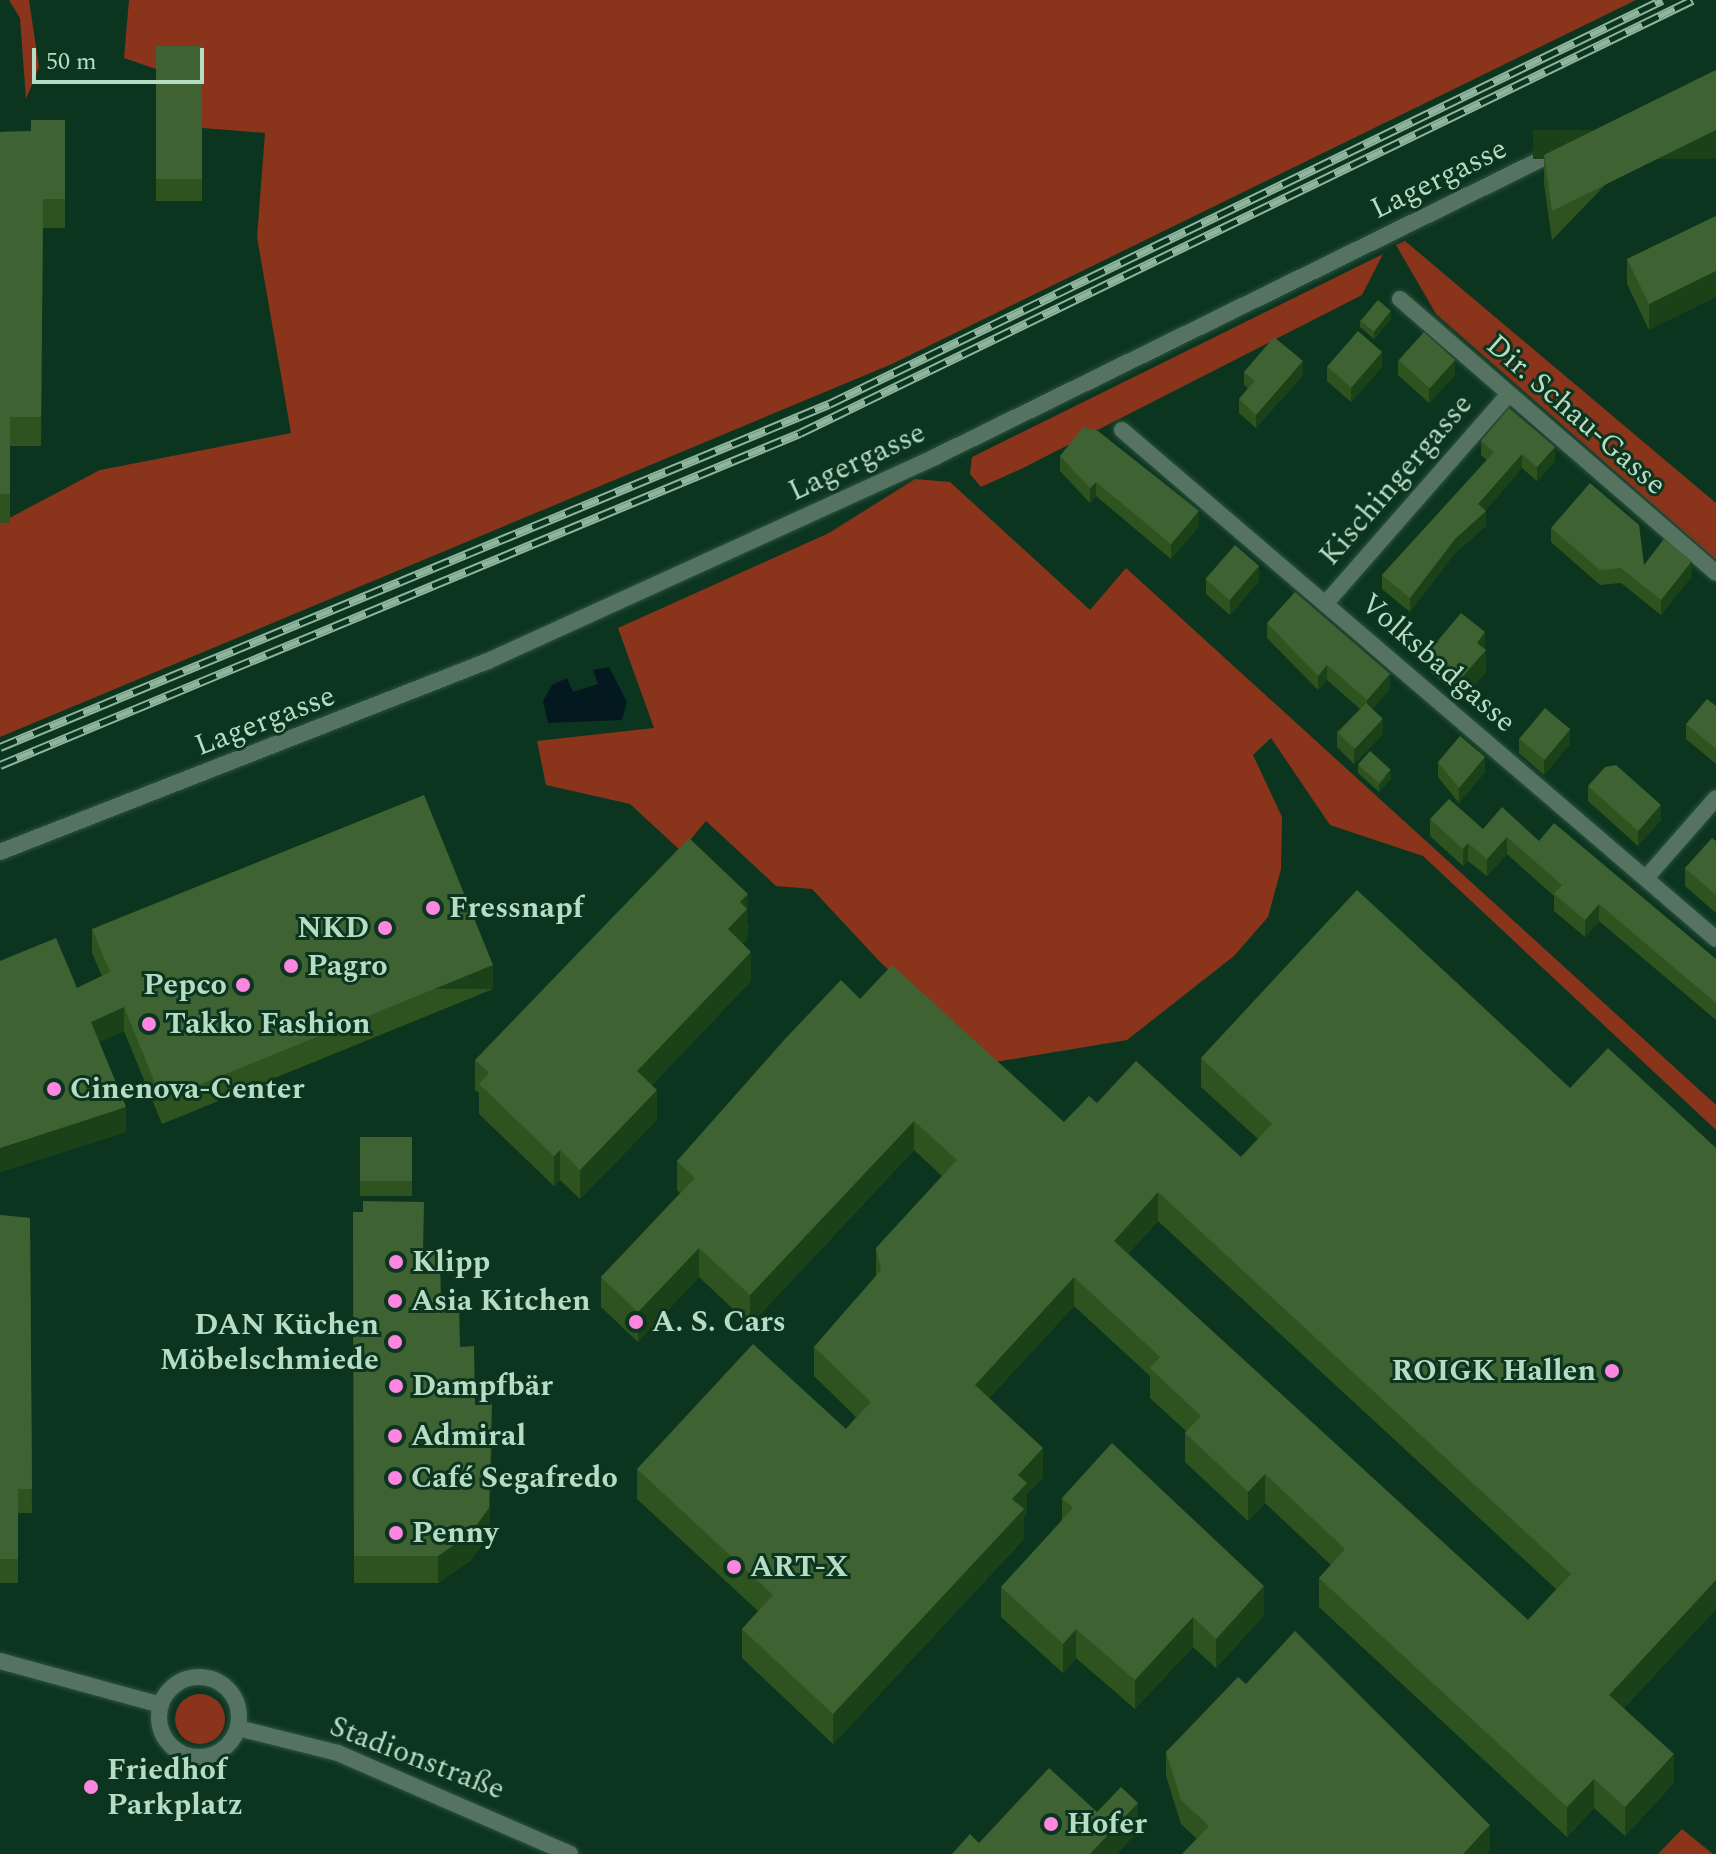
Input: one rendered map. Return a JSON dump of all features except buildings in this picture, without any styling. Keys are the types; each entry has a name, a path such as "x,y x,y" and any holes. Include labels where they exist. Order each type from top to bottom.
{"street":[{"name":"Lagergasse","path":"0,852 488,661 935,457 1577,142"},
{"name":"Dir. Schau-Gasse","path":"1400,299 1716,573"},
{"name":"Kischingergasse","path":"1326,603 1509,394"},
{"name":"Volksbadgasse","path":"1122,430 1716,939"},
{"path":"1646,878 1716,798"},
{"path":"0,1661 161,1705"},
{"path":"211,1679 235,1699 238,1728 219,1753 188,1756 163,1736 161,1705 180,1682 211,1679"},
{"name":"Stadionstraße","path":"238,1728 338,1753 570,1854"}],"shaded area":[{"path":"9,0 29,0 39,67 26,99 20,18"},
{"path":"129,0 1636,0 892,364 0,737 0,523 100,470 291,433 257,237 265,133 203,128 156,69 124,58"},
{"path":"1405,241 1716,503 1716,560 1436,314 1396,245"},
{"path":"1383,254 1362,295 1023,468 981,487 970,474 972,457"},
{"path":"915,479 950,482 1090,610 1126,568 1716,1105 1716,1130 1423,856 1330,825 1271,738 1253,755 1282,817 1281,869 1268,917 1234,956 1127,1040 995,1062 882,964 812,889 776,886 706,821 681,851 630,804 546,785 537,741 654,728 618,628 829,533"},
{"path":"200,1694 218,1701 225,1719 218,1737 200,1744 182,1737 175,1719 182,1701"},
{"path":"1682,1829 1713,1854 1658,1854"}],"water":[{"path":"609,667 627,702 622,720 548,723 543,701 552,685 567,678 573,692 598,684 593,670"}],"railway":[{"path":"0,747 829,404 1662,0"},
{"path":"0,765 800,433 1692,0"}],"place":[{"name":"Fressnapf","path":"433,908"},
{"name":"NKD","path":"385,928"},
{"name":"Pagro","path":"291,966"},
{"name":"Pepco","path":"243,985"},
{"name":"Takko Fashion","path":"149,1024"},
{"name":"Cinenova-Center","path":"54,1089"},
{"name":"Klipp","path":"396,1262"},
{"name":"Asia Kitchen","path":"395,1301"},
{"name":"A. S. Cars","path":"636,1322"},
{"name":"DAN Küchen Möbelschmiede","path":"395,1342"},
{"name":"ROIGK Hallen","path":"1612,1371"},
{"name":"Dampfbär","path":"396,1386"},
{"name":"Admiral","path":"395,1436"},
{"name":"Café Segafredo","path":"395,1478"},
{"name":"Penny","path":"396,1533"},
{"name":"ART-X","path":"734,1567"},
{"name":"Friedhof Parkplatz","path":"91,1787"},
{"name":"Hofer","path":"1051,1824"}]}
